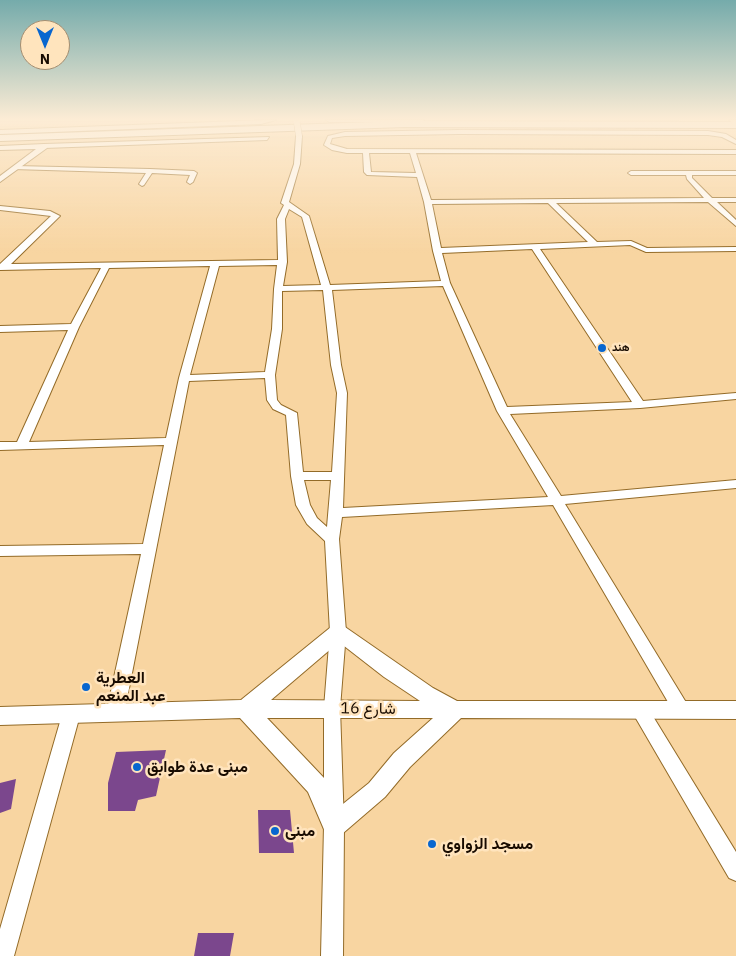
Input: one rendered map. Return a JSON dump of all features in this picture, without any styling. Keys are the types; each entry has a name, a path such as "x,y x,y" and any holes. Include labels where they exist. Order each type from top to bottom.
{"street":[{"path":"0,180 20,165"},
{"path":"297,165 285,202 288,206 305,216 329,295 336,365 342,393 336,513 332,539 338,632 332,708 334,826 332,956"},
{"path":"367,165 368,174 419,175"},
{"path":"416,165 428,202 437,251 446,283 503,411 555,501 681,709"},
{"path":"16,168 194,173 190,182"},
{"path":"142,184 150,171"},
{"path":"631,173 736,173"},
{"path":"689,173 689,178 736,224"},
{"path":"549,200 594,244"},
{"path":"428,202 736,200"},
{"path":"288,206 281,219 283,262 278,289 277,329 270,375 273,404 291,413 297,476 303,505 312,521 332,539"},
{"path":"0,208 50,213 56,216 1,267"},
{"path":"437,251 632,242 650,250 736,249"},
{"path":"534,246 640,405"},
{"path":"1,267 283,262"},
{"path":"115,714 184,378 215,264"},
{"path":"22,445 74,327 106,266"},
{"path":"278,289 446,283"},
{"path":"0,329 74,327"},
{"path":"184,378 270,375"},
{"path":"503,411 640,405 736,396"},
{"path":"0,446 171,441"},
{"path":"297,476 337,476"},
{"path":"336,513 555,501 736,484"},
{"path":"0,551 149,549"},
{"path":"334,826 316,785 245,709 338,632"},
{"path":"334,826 377,790 402,760 456,710 426,694 391,671 338,632"},
{"name":"شارع 16","path":"0,716 332,708 736,710"},
{"path":"640,710 736,871"},
{"path":"2,956 71,715"}],"building":[{"name":"مبنى عدة طوابق","path":"166,750 156,796 138,800 135,811 108,811 108,783 116,752"},
{"path":"16,779 11,809 0,813 0,783"},
{"name":"مبنى","path":"258,810 290,810 294,853 259,853"},
{"path":"198,933 234,933 230,956 194,956"}],"place":[{"name":"هند","path":"602,348"},
{"name":"العطرية عبد المنعم","path":"86,687"},
{"name":"مبنى عدة طوابق","path":"137,767"},
{"name":"مبنى","path":"275,831"},
{"name":"مسجد الزواوي","path":"432,844"}]}
